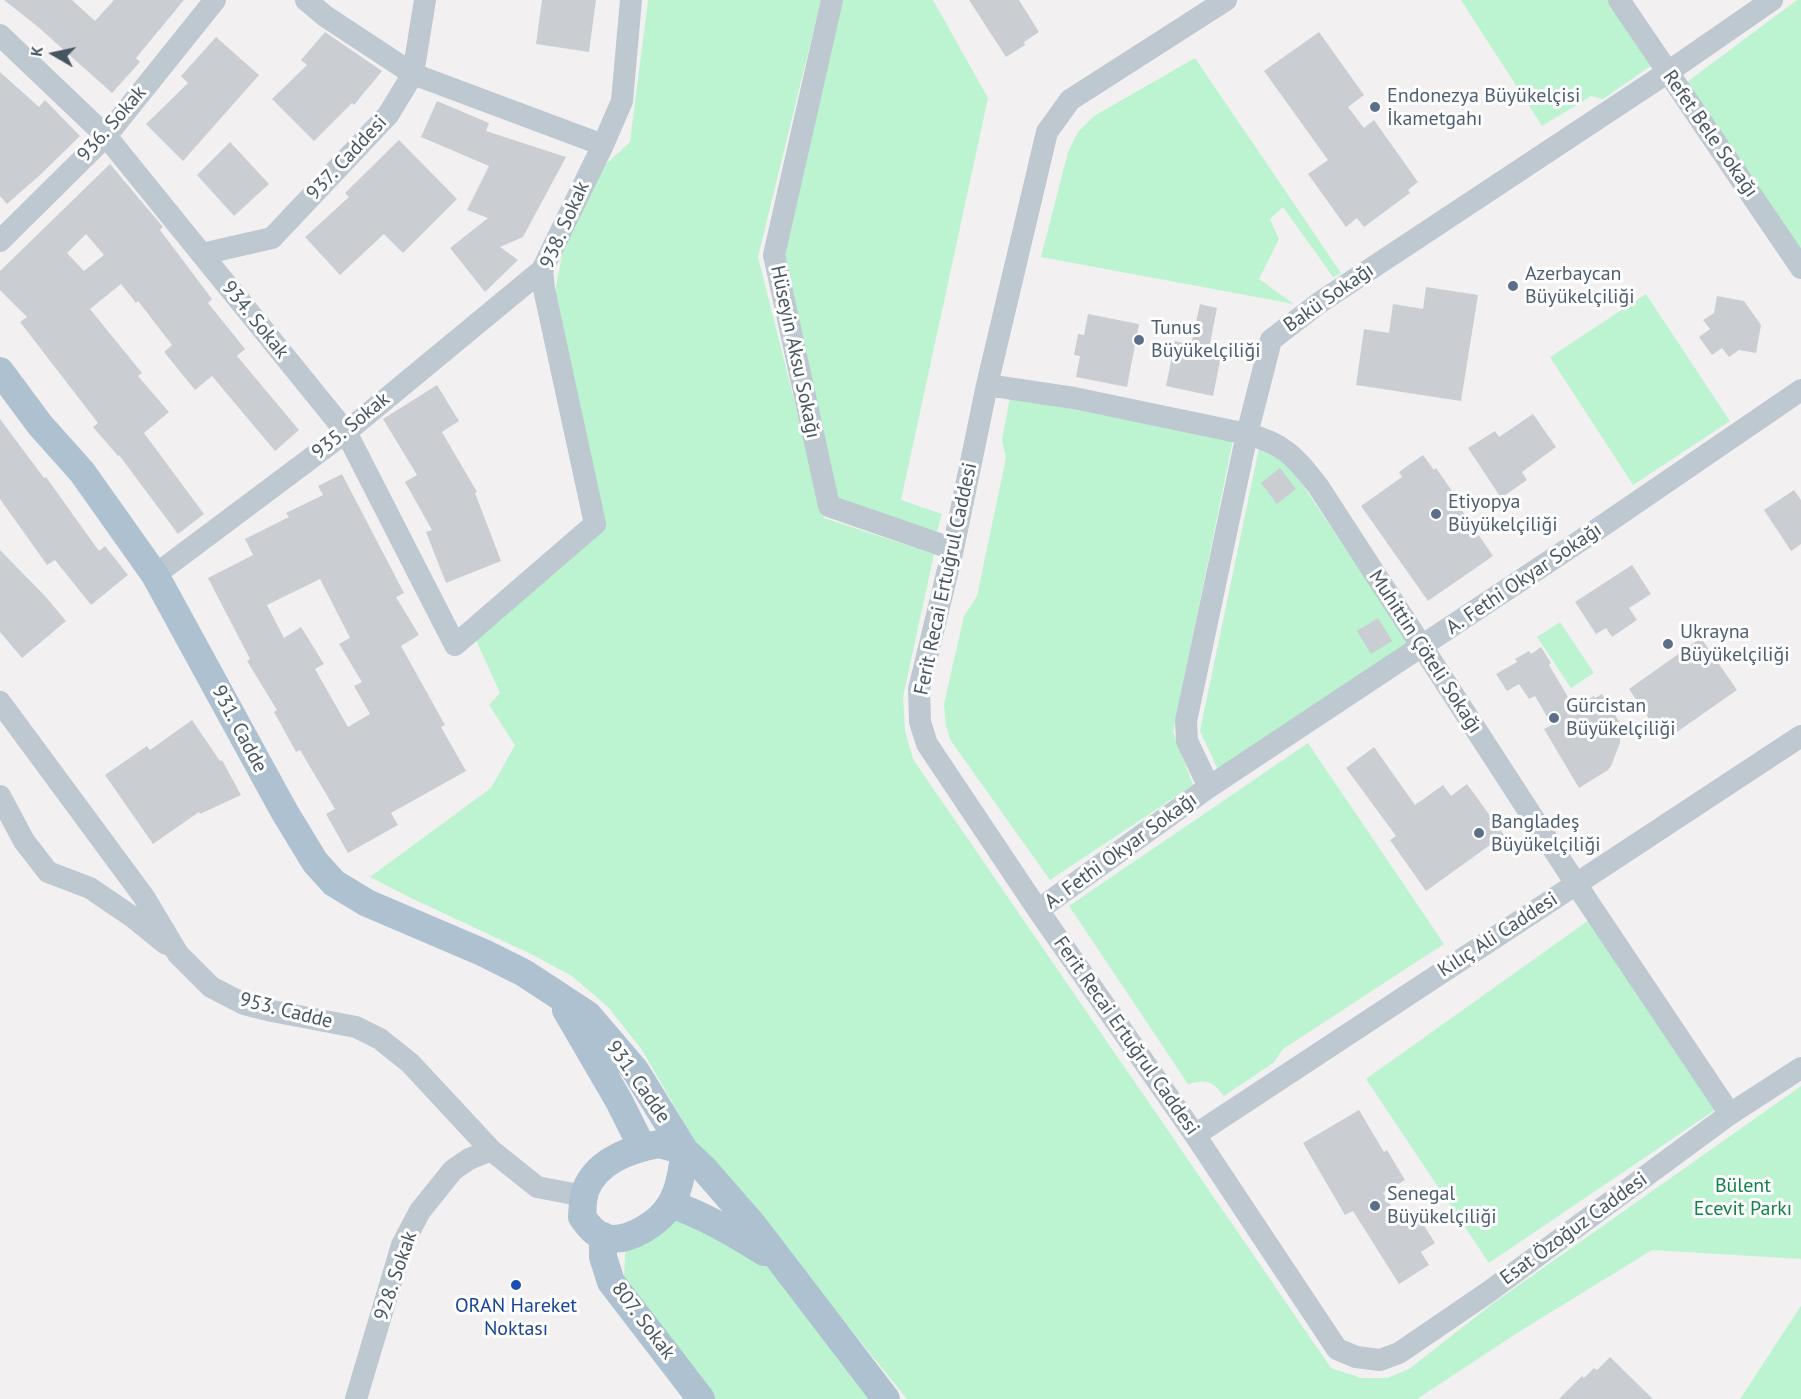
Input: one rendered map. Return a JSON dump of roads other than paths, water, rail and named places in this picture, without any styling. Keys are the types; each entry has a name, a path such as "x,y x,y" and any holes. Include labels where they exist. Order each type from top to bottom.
{"main road":[{"name":"931. Cadde","path":"0,371 40,425 82,472 155,574 284,811 315,862 334,883 386,912 484,953 524,973 588,1015 635,1070 685,1151 705,1170 753,1225 886,1399"},
{"name":"931. Cadde","path":"558,996 619,1101 642,1147"},
{"path":"659,1144 685,1151 680,1180 671,1204 659,1218 626,1237 610,1239 590,1228 582,1217 584,1196 594,1174 608,1161 642,1147 659,1144"},
{"path":"671,1204 726,1228 783,1265"},
{"name":"807. Sokak","path":"603,1236 603,1257 611,1282 701,1399"}],"street":[{"name":"936. Sokak","path":"0,241 106,136 215,0"},
{"path":"306,0 413,74 603,145 622,101 631,0"},
{"name":"937. Caddesi","path":"202,254 272,238 388,115 413,74 425,0"},
{"name":"Hüseyin Aksu Sokağı","path":"832,0 774,255 830,506 953,549"},
{"name":"Ferit Recai Ertuğrul Caddesi","path":"1226,0 1070,100 1047,132 919,689 920,722 927,744 1038,910 1195,1135 1337,1349"},
{"name":"Refet Bele Sokağı","path":"1619,0 1801,268"},
{"name":"Bakü Sokağı","path":"1209,788 1187,741 1186,721 1247,434 1271,340 1319,303 1668,72 1772,0"},
{"name":"934. Sokak","path":"0,35 106,136 346,432 454,645"},
{"name":"938. Sokak","path":"454,645 595,524 544,290 542,270 603,145"},
{"name":"935. Sokak","path":"155,574 346,432 542,270"},
{"name":"Muhittin Çöteli Sokağı","path":"987,386 1074,398 1247,434 1269,440 1284,449 1299,463 1318,486 1576,884 1730,1114"},
{"name":"A. Fethi Okyar Sokağı","path":"1038,910 1209,788 1801,390"},
{"name":"953. Cadde","path":"0,702 144,897 178,954 211,987 244,1004 356,1027 380,1039 410,1063 491,1150 537,1186 584,1196"},
{"name":"Kılıç Ali Caddesi","path":"1195,1135 1801,736"},
{"path":"0,796 24,841 48,872 90,888 134,918 178,954"},
{"name":"Esat Özoğuz Caddesi","path":"1337,1349 1356,1357 1380,1360 1399,1353 1487,1293 1730,1114 1801,1068"},
{"name":"928. Sokak","path":"356,1399 402,1245 420,1211 453,1170 469,1159 491,1150"}],"place":[{"name":"Endonezya Büyükelçisi İkametgahı","path":"1375,107"},
{"name":"Azerbaycan Büyükelçiliği","path":"1513,286"},
{"name":"Tunus Büyükelçiliği","path":"1139,340"},
{"name":"Etiyopya Büyükelçiliği","path":"1436,514"},
{"name":"Ukrayna Büyükelçiliği","path":"1668,644"},
{"name":"Gürcistan Büyükelçiliği","path":"1554,718"},
{"name":"Bangladeş Büyükelçiliği","path":"1479,833"},
{"name":"Senegal Büyükelçiliği","path":"1375,1206"},
{"name":"ORAN Hareket Noktası","path":"516,1285"}],"park label":[{"name":"Bülent Ecevit Parkı","path":"1743,1198"}]}
